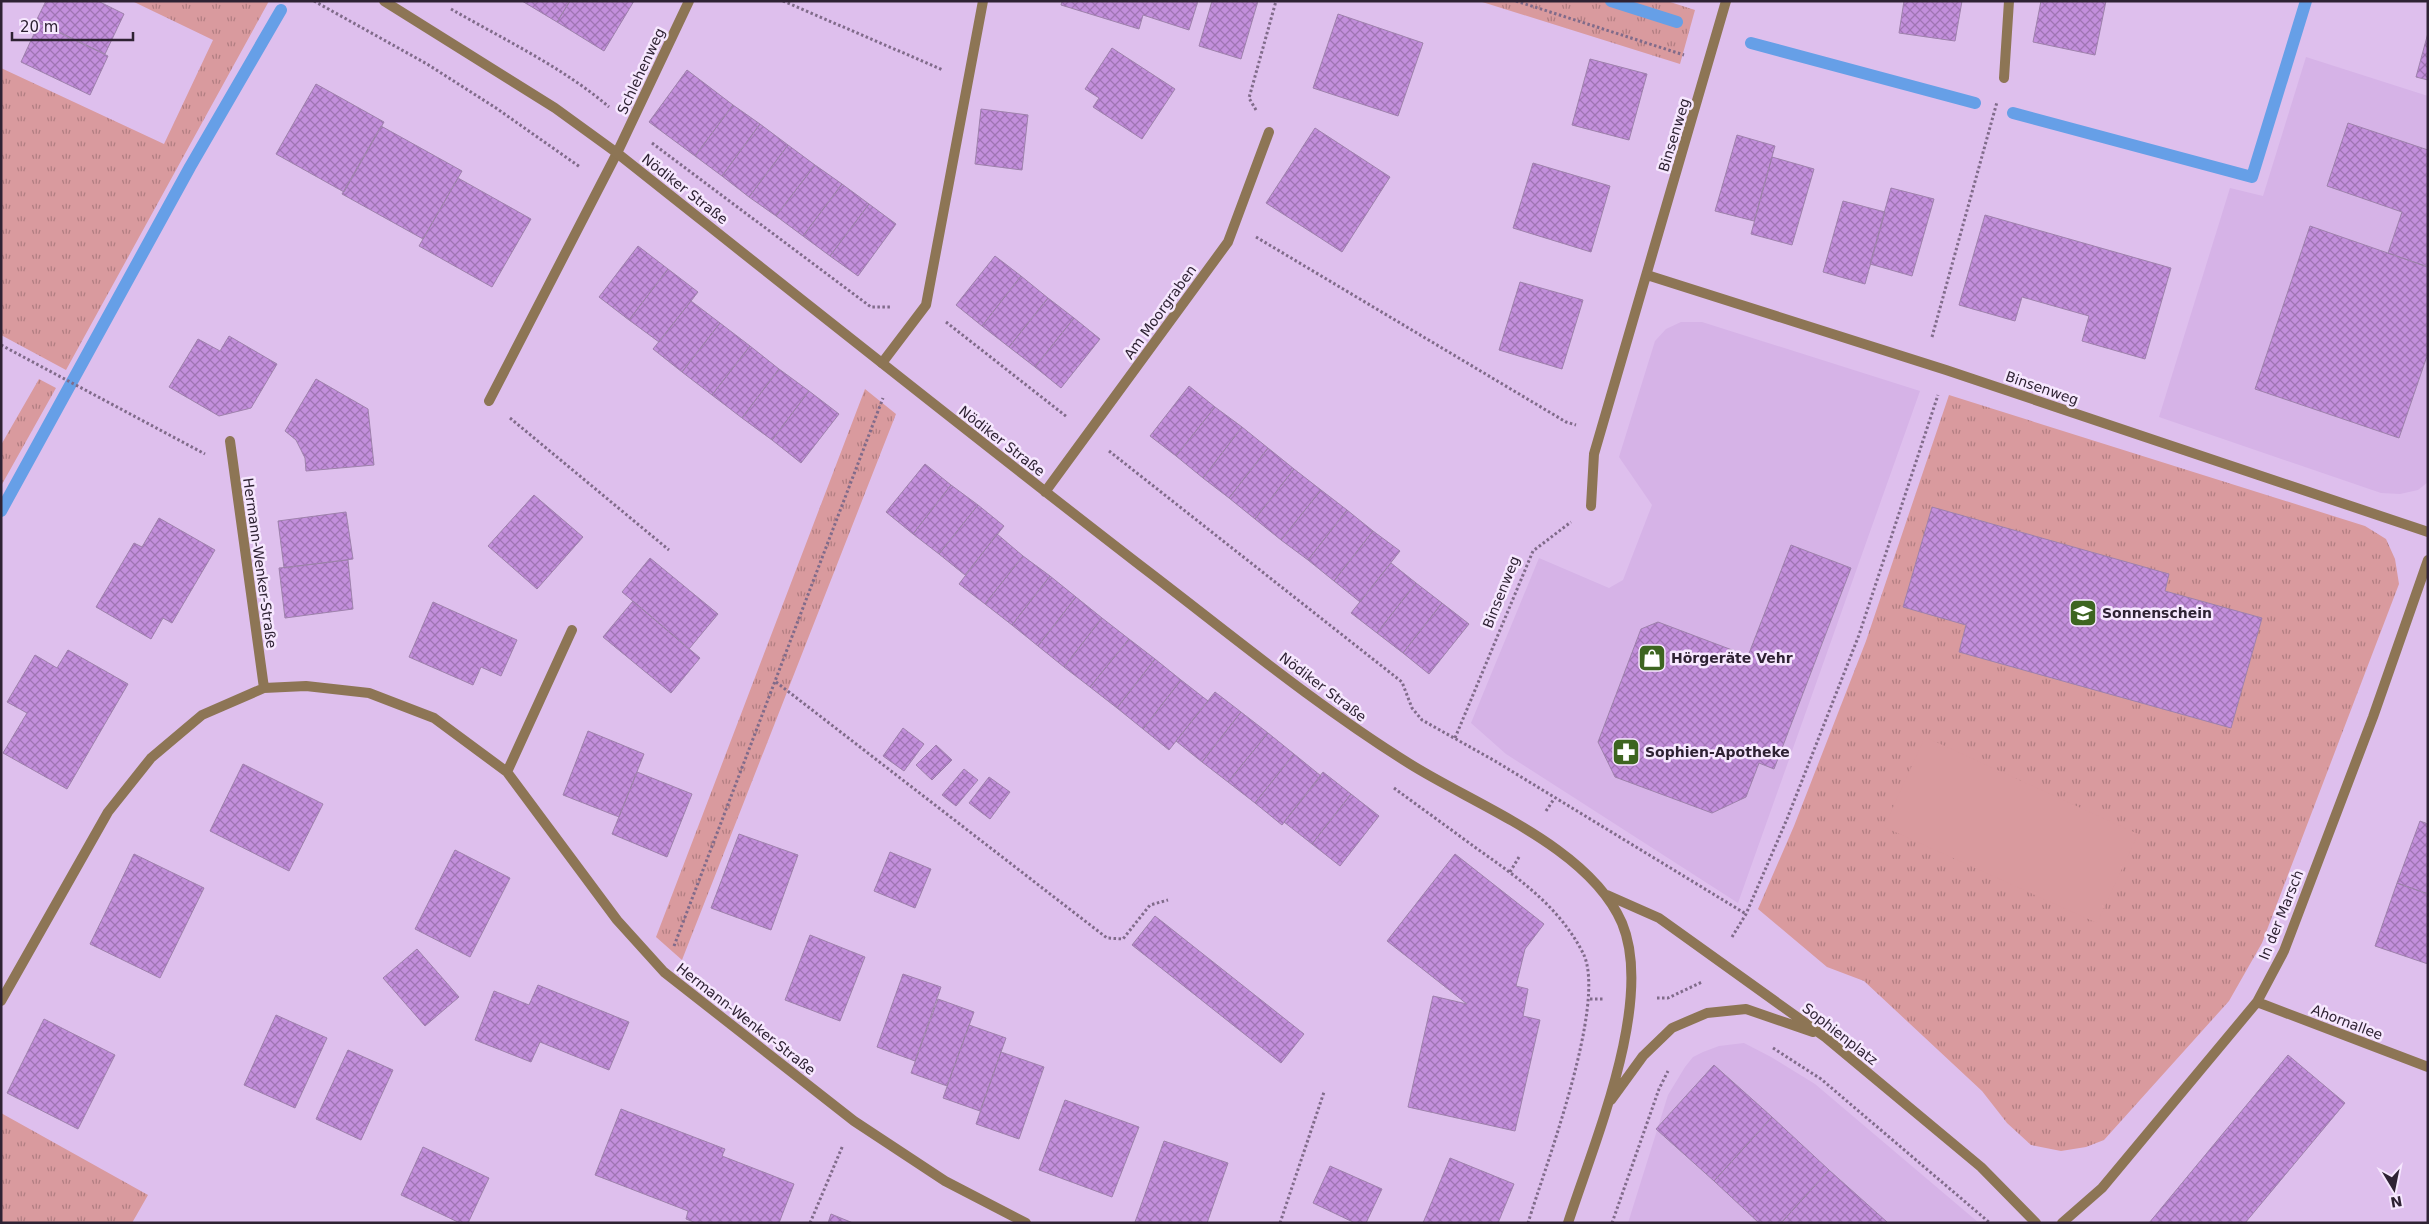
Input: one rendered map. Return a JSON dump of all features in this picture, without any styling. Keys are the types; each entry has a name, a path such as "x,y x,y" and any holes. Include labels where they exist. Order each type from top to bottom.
{"street":[{"name":"Nödiker Straße","path":"384,1 555,108 617,153 1045,492 1345,722 1412,765 1496,812 1570,858 1607,895"},
{"name":"Schlehenweg","path":"489,401 617,153 690,1"},
{"path":"882,363 926,305 983,1"},
{"name":"Binsenweg","path":"1591,506 1594,454 1710,63 1726,1"},
{"path":"2004,78 2009,1"},
{"name":"Am Moorgraben","path":"1045,492 1228,242 1269,132"},
{"name":"Binsenweg","path":"1647,275 1946,370 2428,532"},
{"name":"Hermann-Wenker-Straße","path":"230,441 232,468 264,688"},
{"name":"In der Marsch","path":"2062,1223 2102,1188 2257,1002 2288,942 2373,717 2428,560"},
{"path":"507,772 572,630"},
{"name":"Hermann-Wenker-Straße","path":"1,1002 108,812 151,758 202,715 264,688 306,686 369,693 434,718 507,772 617,920 664,972 854,1121 945,1181 1026,1223"},
{"path":"1568,1223 1606,1108 1622,1050 1630,998 1630,960 1623,926 1607,895"},
{"name":"Sophienplatz","path":"1607,895 1659,918 1826,1037 1981,1167 2036,1223"},
{"name":"Ahornallee","path":"2257,1002 2428,1067"},
{"path":"1606,1108 1643,1056 1672,1028 1707,1013 1746,1009 1826,1037"}],"path":[{"path":"314,1 427,64 602,182"},
{"path":"783,1 967,80"},
{"path":"1269,132 1249,98 1276,1"},
{"path":"1516,1 1710,63"},
{"path":"1924,363 2004,78"},
{"path":"1235,224 1566,422 1600,434"},
{"path":"871,308 926,305 1402,682 1412,708 1422,720 1456,738 1746,914 1787,819 1859,635 1946,370"},
{"path":"1,345 232,468"},
{"path":"664,972 884,395"},
{"path":"489,401 669,550"},
{"name":"Binsenweg","path":"1456,738 1533,551 1591,506"},
{"path":"776,682 1108,938 1123,939 1150,905 1168,900"},
{"path":"1449,828 1510,872 1544,900 1566,927 1584,954 1589,975 1589,998 1582,1043 1528,1223"},
{"path":"1510,872 1514,866"},
{"path":"1589,998 1600,999"},
{"path":"1766,1045 1821,1079 1990,1223"},
{"path":"1612,1223 1659,1089 1670,1067"},
{"path":"1280,1223 1324,1092"},
{"path":"810,1223 854,1121"}],"shaded area":[{"path":"2306,57 2428,96 2428,482 2418,490 2400,494 2381,493 2159,417 2230,188 2263,196"},
{"path":"1681,322 1702,322 1920,391 1738,903 1506,754 1471,723 1539,558 1609,588 1623,580 1652,505 1619,457 1655,341 1666,329"},
{"path":"1744,1043 1815,1084 1979,1223 1628,1223 1668,1095 1685,1067 1693,1057 1703,1052 1719,1046"}],"green space":[{"path":"132,1 269,1 66,370 1,335 1,68 164,144 213,40"},
{"path":"1479,1 1667,1 1695,10 1680,64"},
{"path":"39,379 56,388 1,486 1,445"},
{"path":"865,389 896,414 682,960 656,937"},
{"path":"1949,395 2365,526 2386,539 2395,559 2399,584 2262,943 2229,1001 2104,1140 2086,1147 2061,1151 2031,1145 2007,1123 1982,1091 1864,981 1827,967 1758,909 1794,826 1866,641"},
{"path":"1925,737 2138,834 2097,923 1884,827"},
{"path":"1,1113 148,1195 132,1223 1,1223"}],"building":[{"path":"46,1 98,1 124,14 105,54 36,21"},
{"path":"522,1 570,1 557,22"},
{"path":"570,1 634,1 604,51 557,22"},
{"path":"1062,1 1198,1 1189,30 1143,15 1139,29 1061,5"},
{"path":"1212,1 1258,1 1241,59 1199,46"},
{"path":"1904,1 1962,1 1955,41 1899,33"},
{"path":"2041,1 2106,1 2095,55 2033,42"},
{"path":"1338,14 1423,43 1398,116 1313,88"},
{"path":"39,23 108,56 90,95 21,62"},
{"path":"2428,33 2428,80 2416,77"},
{"path":"1112,48 1175,89 1142,139 1093,107 1099,98 1085,89"},
{"path":"1590,59 1647,74 1629,140 1572,125"},
{"path":"687,70 733,105 695,156 649,122"},
{"path":"316,84 384,122 344,192 276,154"},
{"path":"733,105 760,124 722,176 695,156"},
{"path":"981,109 1028,115 1022,170 975,164"},
{"path":"2348,123 2428,150 2428,267 2388,253 2402,212 2327,186"},
{"path":"760,124 788,145 749,197 722,176"},
{"path":"381,126 462,171 423,239 342,194"},
{"path":"1315,128 1390,177 1342,252 1266,203"},
{"path":"1737,135 1775,146 1754,221 1715,211"},
{"path":"788,145 815,165 776,216 749,197"},
{"path":"1772,157 1814,169 1792,245 1751,234"},
{"path":"1533,163 1610,186 1591,252 1513,228"},
{"path":"815,165 842,184 803,236 776,216"},
{"path":"458,178 531,219 492,287 419,246"},
{"path":"842,184 869,204 830,256 803,236"},
{"path":"1891,188 1934,199 1912,276 1870,264"},
{"path":"1843,201 1885,212 1865,284 1823,272"},
{"path":"869,204 896,224 858,276 830,256"},
{"path":"1985,215 2171,268 2145,359 2082,341 2089,316 2022,297 2015,321 1959,305"},
{"path":"2310,226 2428,267 2428,353 2399,438 2255,389"},
{"path":"638,246 668,269 629,320 599,297"},
{"path":"995,256 1021,276 982,326 956,305"},
{"path":"668,269 698,292 659,342 629,320"},
{"path":"1021,276 1048,298 1009,347 982,326"},
{"path":"1520,282 1583,300 1562,369 1499,350"},
{"path":"1048,298 1074,318 1035,367 1009,347"},
{"path":"691,301 720,323 682,372 653,349"},
{"path":"1074,318 1100,339 1061,388 1035,367"},
{"path":"720,323 750,346 712,395 682,372"},
{"path":"229,336 277,364 251,408 219,416 169,387 198,339 220,351"},
{"path":"750,346 779,369 742,418 712,395"},
{"path":"779,369 809,391 772,440 742,418"},
{"path":"316,379 368,409 374,465 306,471 305,458 296,440 285,431"},
{"path":"1189,386 1215,407 1176,456 1150,436"},
{"path":"809,391 839,414 801,463 772,440"},
{"path":"1215,407 1242,427 1203,478 1176,456"},
{"path":"1242,427 1268,448 1229,498 1203,478"},
{"path":"1268,448 1294,469 1255,519 1229,498"},
{"path":"925,464 951,485 913,534 886,512"},
{"path":"1294,469 1321,490 1281,540 1255,519"},
{"path":"951,485 978,505 939,554 913,534"},
{"path":"1321,490 1347,510 1308,560 1281,540"},
{"path":"534,495 583,537 537,589 488,546"},
{"path":"978,505 1004,526 965,575 939,554"},
{"name":"Sonnenschein","path":"1932,507 2169,574 2165,591 2262,618 2231,728 1959,652 1966,625 1903,607"},
{"path":"1347,510 1373,531 1334,581 1308,560"},
{"path":"346,512 353,559 284,568 278,521"},
{"path":"159,518 215,550 172,623 163,618 151,639 96,607 134,543 142,547"},
{"path":"1373,531 1400,551 1360,602 1334,581"},
{"path":"997,534 1023,556 985,604 959,584"},
{"path":"1791,545 1851,568 1774,769 1759,763 1746,797 1712,813 1615,777 1598,742 1641,629 1658,622 1748,656"},
{"path":"1023,556 1050,576 1012,625 985,604"},
{"path":"650,558 718,614 689,649 622,592"},
{"path":"348,560 353,609 285,618 279,568"},
{"path":"1391,563 1416,583 1377,633 1351,613"},
{"path":"1050,576 1076,597 1038,646 1012,625"},
{"path":"1416,583 1442,603 1403,653 1377,633"},
{"path":"1076,597 1102,618 1064,667 1038,646"},
{"path":"633,601 700,658 671,693 603,637"},
{"path":"433,602 517,640 501,676 481,667 473,685 409,657"},
{"path":"1442,603 1469,624 1429,674 1403,653"},
{"path":"1102,618 1129,639 1090,687 1064,667"},
{"path":"1129,639 1155,659 1117,708 1090,687"},
{"path":"68,650 128,684 67,789 3,753 27,713 7,702 35,655 57,668"},
{"path":"1155,659 1181,680 1143,729 1117,708"},
{"path":"1181,680 1208,701 1169,750 1143,729"},
{"path":"1215,692 1241,712 1202,762 1176,741"},
{"path":"1241,712 1268,733 1228,782 1202,762"},
{"path":"903,728 924,744 904,771 883,756"},
{"path":"588,731 644,754 619,817 563,795"},
{"path":"1268,733 1294,754 1255,803 1228,782"},
{"path":"936,745 952,760 932,780 916,765"},
{"path":"1294,754 1321,776 1282,825 1255,803"},
{"path":"243,764 323,804 289,871 210,831"},
{"path":"964,769 978,780 956,806 942,795"},
{"path":"637,772 692,794 667,857 612,834"},
{"path":"1323,772 1351,794 1312,844 1284,822"},
{"path":"989,777 1010,792 990,819 969,803"},
{"path":"1351,794 1379,816 1340,866 1312,844"},
{"path":"2420,821 2428,824 2428,894 2397,883"},
{"path":"739,834 798,855 771,930 711,908"},
{"path":"455,850 510,878 470,957 415,929"},
{"path":"890,852 931,869 915,908 874,891"},
{"path":"134,854 204,888 160,978 90,944"},
{"path":"1455,854 1544,924 1525,949 1516,986 1528,989 1523,1016 1540,1020 1515,1131 1408,1107 1433,996 1467,1004 1387,941"},
{"path":"2397,883 2428,894 2428,964 2375,946"},
{"path":"1155,916 1304,1034 1281,1063 1132,945"},
{"path":"810,935 865,957 840,1021 785,1000"},
{"path":"417,949 459,997 425,1026 383,978"},
{"path":"903,974 941,987 915,1061 877,1047"},
{"path":"538,985 629,1022 609,1070 540,1042 531,1062 475,1040 494,991 529,1005"},
{"path":"938,999 974,1012 947,1086 911,1073"},
{"path":"276,1015 327,1038 295,1108 244,1085"},
{"path":"44,1019 115,1055 78,1129 7,1093"},
{"path":"969,1025 1006,1038 980,1111 943,1098"},
{"path":"348,1050 393,1070 361,1140 316,1119"},
{"path":"1001,1052 1044,1067 1019,1139 976,1124"},
{"path":"2288,1055 2345,1103 2245,1223 2149,1223"},
{"path":"1714,1065 1772,1117 1714,1181 1656,1129"},
{"path":"1065,1100 1139,1127 1112,1197 1039,1170"},
{"path":"621,1109 725,1149 722,1156 794,1184 779,1223 696,1223 686,1219 688,1211 595,1175"},
{"path":"1772,1117 1829,1170 1781,1223 1759,1223 1714,1181"},
{"path":"1164,1141 1228,1163 1207,1223 1135,1222"},
{"path":"423,1147 489,1178 468,1223 460,1223 401,1195"},
{"path":"1450,1158 1514,1184 1498,1223 1423,1223"},
{"path":"1330,1166 1382,1189 1366,1223 1355,1223 1313,1203"},
{"path":"1829,1170 1887,1222 1781,1223"},
{"path":"831,1214 853,1223 828,1223"}],"waterway":[{"path":"1611,1 1677,22"},
{"path":"2013,113 2252,177 2306,1"},
{"path":"1,511 190,167 281,10"},
{"path":"1751,43 1975,103"}],"place":[{"name":"Sonnenschein","path":"2083,613"},
{"name":"Hörgeräte Vehr","path":"1652,658"},
{"name":"Sophien-Apotheke","path":"1626,752"}]}
